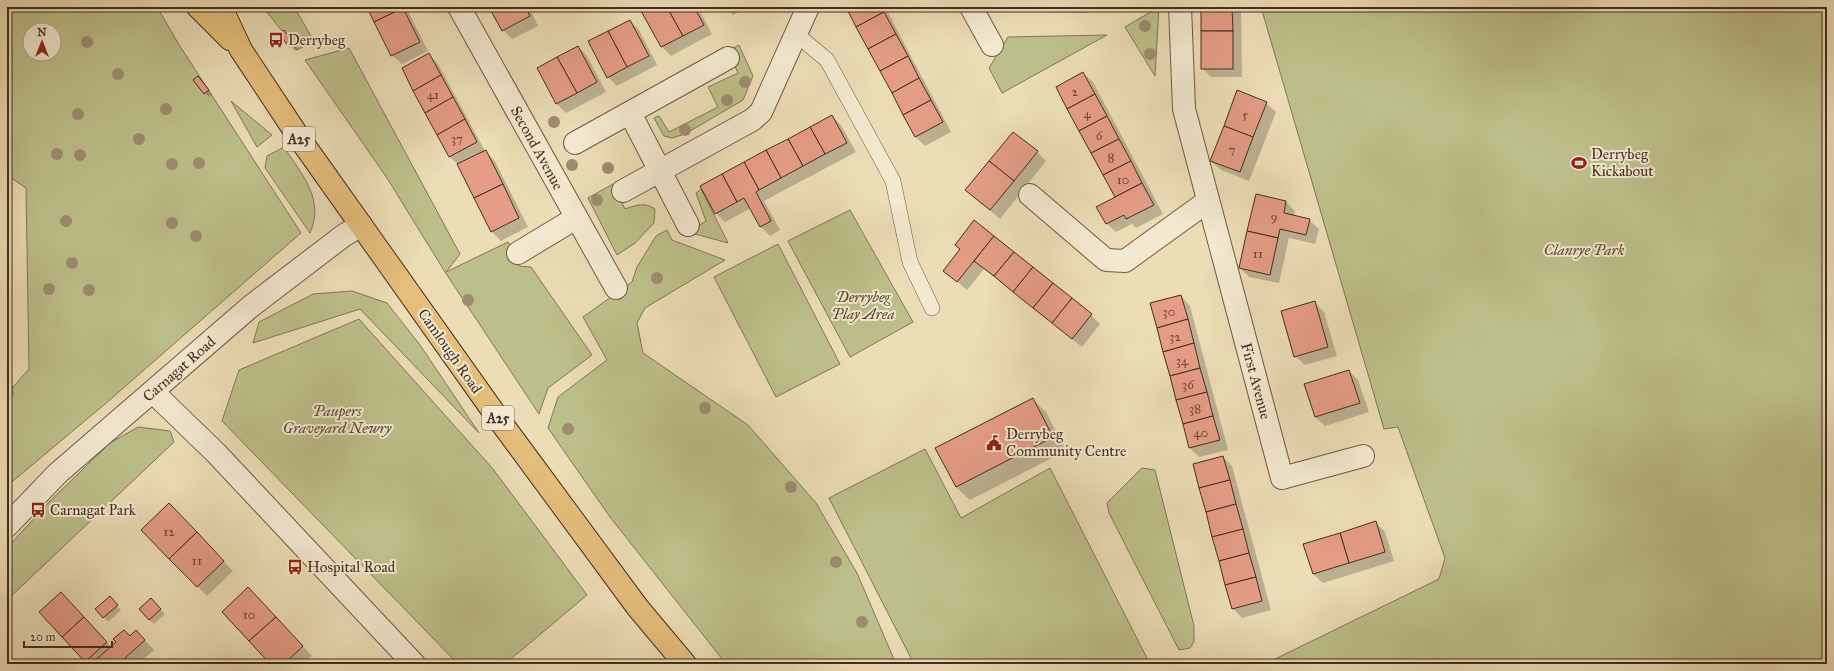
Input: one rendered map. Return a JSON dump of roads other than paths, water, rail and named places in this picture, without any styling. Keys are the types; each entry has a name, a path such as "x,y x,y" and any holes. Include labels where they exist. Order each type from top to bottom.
{"main road":[{"name":"Camlough Road","path":"198,7 241,50"},
{"name":"Camlough Road","path":"221,7 241,50 282,114 518,446 638,608 685,664"}],"street":[{"name":"Second Avenue","path":"458,7 616,288"},
{"path":"623,190 752,120 761,112 808,7"},
{"path":"971,7 992,46"},
{"name":"First Avenue","path":"1180,7 1184,109 1282,478 1363,456"},
{"path":"575,144 728,58"},
{"path":"630,113 688,225"},
{"path":"1030,195 1106,260 1125,261 1208,201"},
{"path":"518,253 576,218"},
{"name":"Carnagat Road","path":"7,526 58,473 250,307 343,236 361,225"},
{"path":"153,392 216,453 414,664"}],"lane":[{"path":"796,34 827,60 893,181 910,262 932,308"}],"place":[{"name":"Derrybeg","path":"276,40"},
{"name":"Derrybeg Kickabout","path":"1579,163"},
{"name":"Derrybeg Community Centre","path":"994,443"},
{"name":"Carnagat Park","path":"38,510"},
{"name":"Hospital Road","path":"295,567"}],"park label":[{"name":"Clanrye Park","path":"1584,250"},
{"name":"Derrybeg Play Area","path":"863,306"},
{"name":"Paupers Graveyard Newry","path":"337,420"}]}
